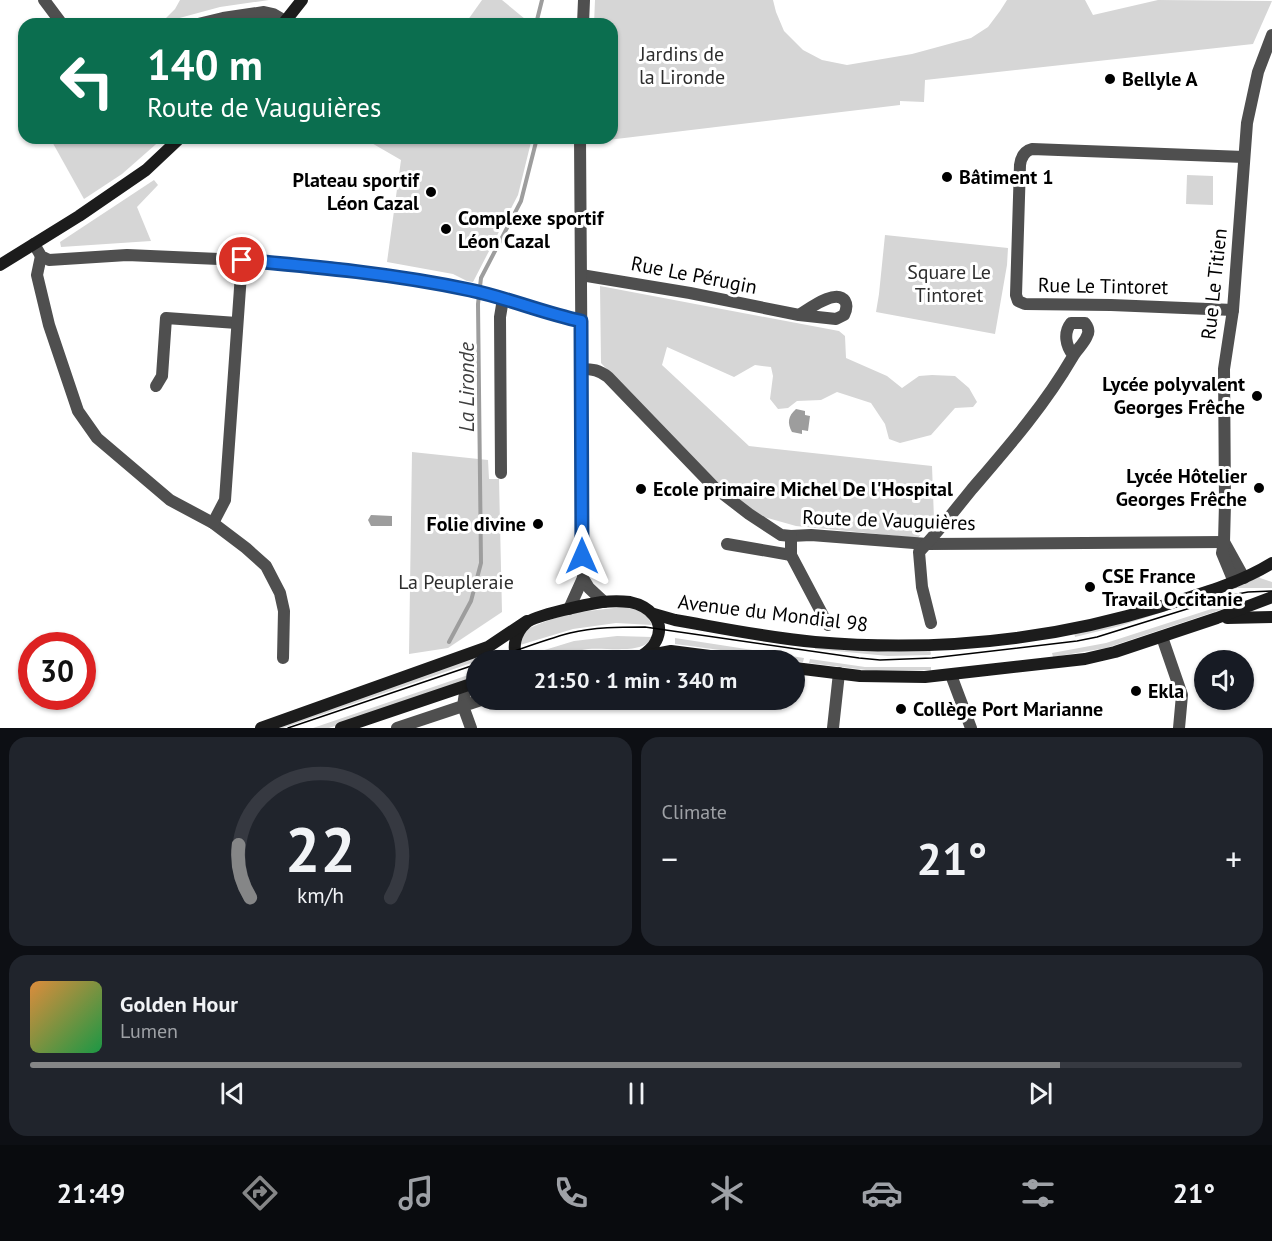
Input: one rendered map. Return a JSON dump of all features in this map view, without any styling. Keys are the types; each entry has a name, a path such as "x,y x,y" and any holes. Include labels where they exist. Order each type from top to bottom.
{"main road":[{"path":"288,18 302,0"},
{"path":"0,265 146,170 174,144"},
{"name":"Avenue du Mondial 98","path":"528,621 568,609 604,602 632,602 654,614 675,620 816,642 874,646 971,644 1051,633 1142,612 1216,589 1272,563"},
{"path":"805,669 860,676 914,677 951,675 1085,659 1162,637 1272,597"},
{"path":"650,650 659,634 658,622 654,614"},
{"path":"1217,618 1272,617"},
{"path":"514,650 517,635 528,621"},
{"path":"261,728 488,647 528,621"},
{"path":"341,728 466,686"}],"street":[{"path":"44,0 58,18"},
{"path":"583,18 584,0"},
{"path":"223,18 264,12 278,18"},
{"name":"Rue Le Titien","path":"1239,580 1224,542 1224,369 1233,310 1246,123 1258,72 1272,35"},
{"path":"568,609 583,578 580,144"},
{"name":"Rue Le Tintoret","path":"1233,310 1025,304 1018,301 1016,295 1020,165 1021,158 1032,149 1244,157"},
{"path":"34,244 40,256 37,274 49,325 78,411 97,438 170,500 213,523 266,566 280,593 284,611 283,658"},
{"path":"40,256 49,260 127,255 242,260 334,268 471,290 581,321"},
{"path":"213,523 225,500 242,260"},
{"name":"Rue Le Pérugin","path":"581,275 690,293 799,315"},
{"path":"501,473 500,317 503,299"},
{"path":"156,386 162,376 166,318 237,323"},
{"path":"931,623 922,587 919,552 1017,436 1060,378 1073,355"},
{"name":"Route de Vauguières","path":"581,369 596,369 608,377 714,487 781,535 811,535 927,544 1224,542"},
{"path":"790,536 791,555 828,625"},
{"path":"726,544 791,555"},
{"path":"583,578 589,588 604,602"},
{"path":"1162,637 1182,695 1179,728"},
{"path":"834,728 839,673"},
{"path":"951,675 971,728"},
{"path":"466,692 464,706 471,728"},
{"path":"397,728 464,706"}],"green space":[{"path":"180,0 269,0 220,7 179,18 166,18"},
{"path":"482,0 502,0 524,18 469,18"},
{"name":"Jardins de la Lironde","path":"595,0 773,0 784,31 803,50 822,60 847,65 912,54 971,38 988,27 1007,0 1085,0 1093,15 1158,0 1272,1 1253,44 925,80 924,102 900,101 900,105 618,139 618,18 594,18"},
{"path":"53,144 156,144 122,174 84,199"},
{"name":"Complexe sportif Léon Cazal","path":"373,144 531,144 518,195 473,282 453,274 387,262 401,160"},
{"path":"1187,175 1213,176 1213,205 1186,204"},
{"path":"154,180 158,185 137,207 151,241 61,247 60,242"},
{"name":"Square Le Tintoret","path":"885,235 1008,248 995,334 876,312"},
{"path":"600,286 839,331 845,336 846,358 887,376 902,388 919,376 955,376 969,388 977,402 973,407 955,408 931,435 900,443 889,439 885,424 871,403 837,392 821,400 797,401 788,408 778,409 770,399 773,376 771,367 755,365 734,377 667,347 662,365 749,446 932,466 934,519 918,538 796,526 764,517 744,505 712,482 601,363"},
{"name":"La Peupleraie","path":"412,452 488,460 489,479 499,479 502,612 448,648 409,654"},
{"path":"1258,574 1260,578 1272,582 1272,588 1237,588 1120,626 1075,637 1074,632"},
{"path":"1253,599 1106,648 1053,657 1052,653 1106,643 1230,603"},
{"path":"632,606 645,612 652,625 616,623 573,629 520,645 521,638 527,629 544,622 570,613"},
{"path":"617,636 652,637 640,647 631,649 545,650 574,641"},
{"path":"675,638 752,650 720,650 675,644"},
{"path":"815,645 888,652 930,649 931,654 888,656 815,649"},
{"path":"466,659 466,665 283,728 268,728"},
{"path":"810,659 865,667 931,667 931,670 866,670 809,663"},
{"path":"466,676 466,682 329,728 313,728"}],"shaded area":[{"path":"796,409 805,411 805,415 810,416 808,431 802,430 802,434 792,432 789,426 791,414"},
{"path":"371,515 392,516 392,526 371,526 368,520"}],"waterway":[{"name":"La Lironde","path":"538,18 542,0"},
{"name":"La Lironde","path":"449,642 471,601 481,563 478,304 481,278 521,201 535,144"}],"tram line":[{"path":"805,650 880,660 932,658 1077,641 1097,637 1232,595 1272,591"},
{"path":"517,650 579,631 636,627 804,650"},
{"path":"288,728 466,668"}],"place":[{"name":"Bellyle A","path":"1110,79"},
{"name":"Bâtiment 1","path":"947,177"},
{"name":"Plateau sportif Léon Cazal","path":"431,192"},
{"name":"Complexe sportif Léon Cazal","path":"446,229"},
{"name":"Lycée polyvalent Georges Frêche","path":"1257,396"},
{"name":"Lycée Hôtelier Georges Frêche","path":"1259,488"},
{"name":"Ecole primaire Michel De l'Hospital","path":"641,489"},
{"name":"Folie divine","path":"538,524"},
{"name":"CSE France Travail Occitanie","path":"1090,587"},
{"name":"Ekla","path":"1136,691"},
{"name":"Collège Port Marianne","path":"901,709"}],"route":[{"path":"242,260 334,268 471,290 581,321 582,556"}]}
